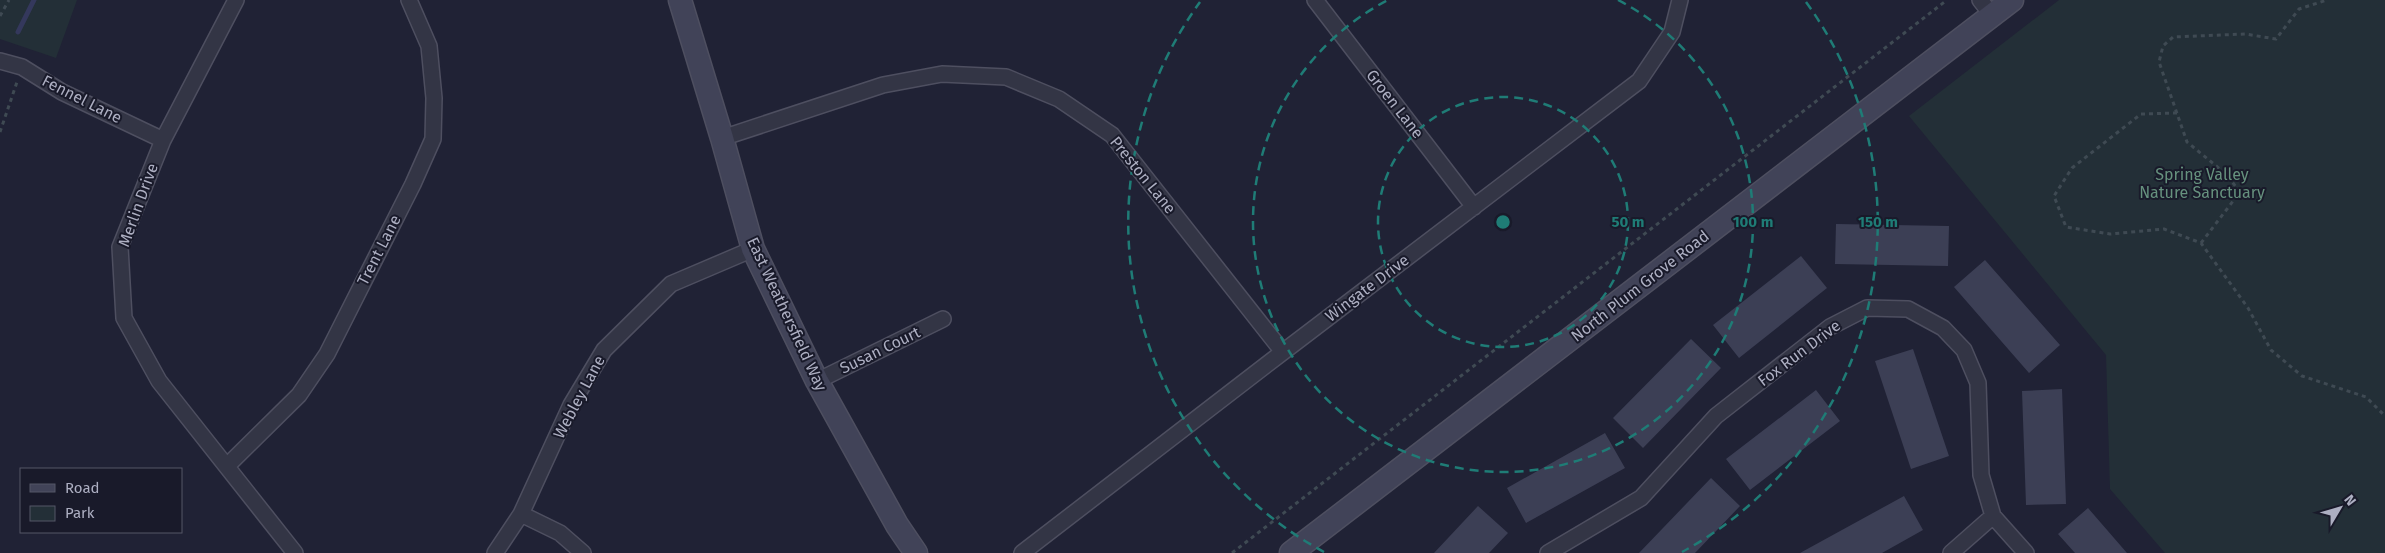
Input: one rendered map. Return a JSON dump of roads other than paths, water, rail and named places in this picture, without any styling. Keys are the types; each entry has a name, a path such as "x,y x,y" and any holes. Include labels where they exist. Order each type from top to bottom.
{"street":[{"name":"Merlin Drive","path":"236,0 163,140 120,247 124,318 159,381 295,553"},
{"name":"Trent Lane","path":"227,466 298,395 327,354 413,184 432,139 434,98 429,46 409,0"},
{"name":"East Weathersfield Way","path":"680,0 753,248 817,381 897,525 916,553"},
{"name":"Groen Lane","path":"1315,0 1474,207"},
{"name":"Wingate Drive","path":"1022,553 1639,81 1672,32 1680,0"},
{"name":"North Plum Grove Road","path":"1300,551 1986,8 2012,0"},
{"name":"Fennel Lane","path":"0,61 22,67 62,92 163,140"},
{"name":"Preston Lane","path":"722,138 883,85 942,74 1006,77 1059,100 1112,135 1283,352"},
{"name":"Webley Lane","path":"495,553 521,514 571,405 604,350 671,284 753,248"},
{"name":"Fox Run Drive","path":"1548,553 1642,498 1716,416 1830,327 1867,308 1908,309 1943,328 1964,350 1978,383 1981,475 1993,516 2026,553"},
{"name":"Susan Court","path":"817,381 943,319"},
{"path":"521,514 560,533 583,553"},
{"path":"1951,553 1993,516"}],"waterway":[{"path":"18,32 34,0"}],"park label":[{"name":"Spring Valley Nature Sanctuary","path":"2202,183"}]}
